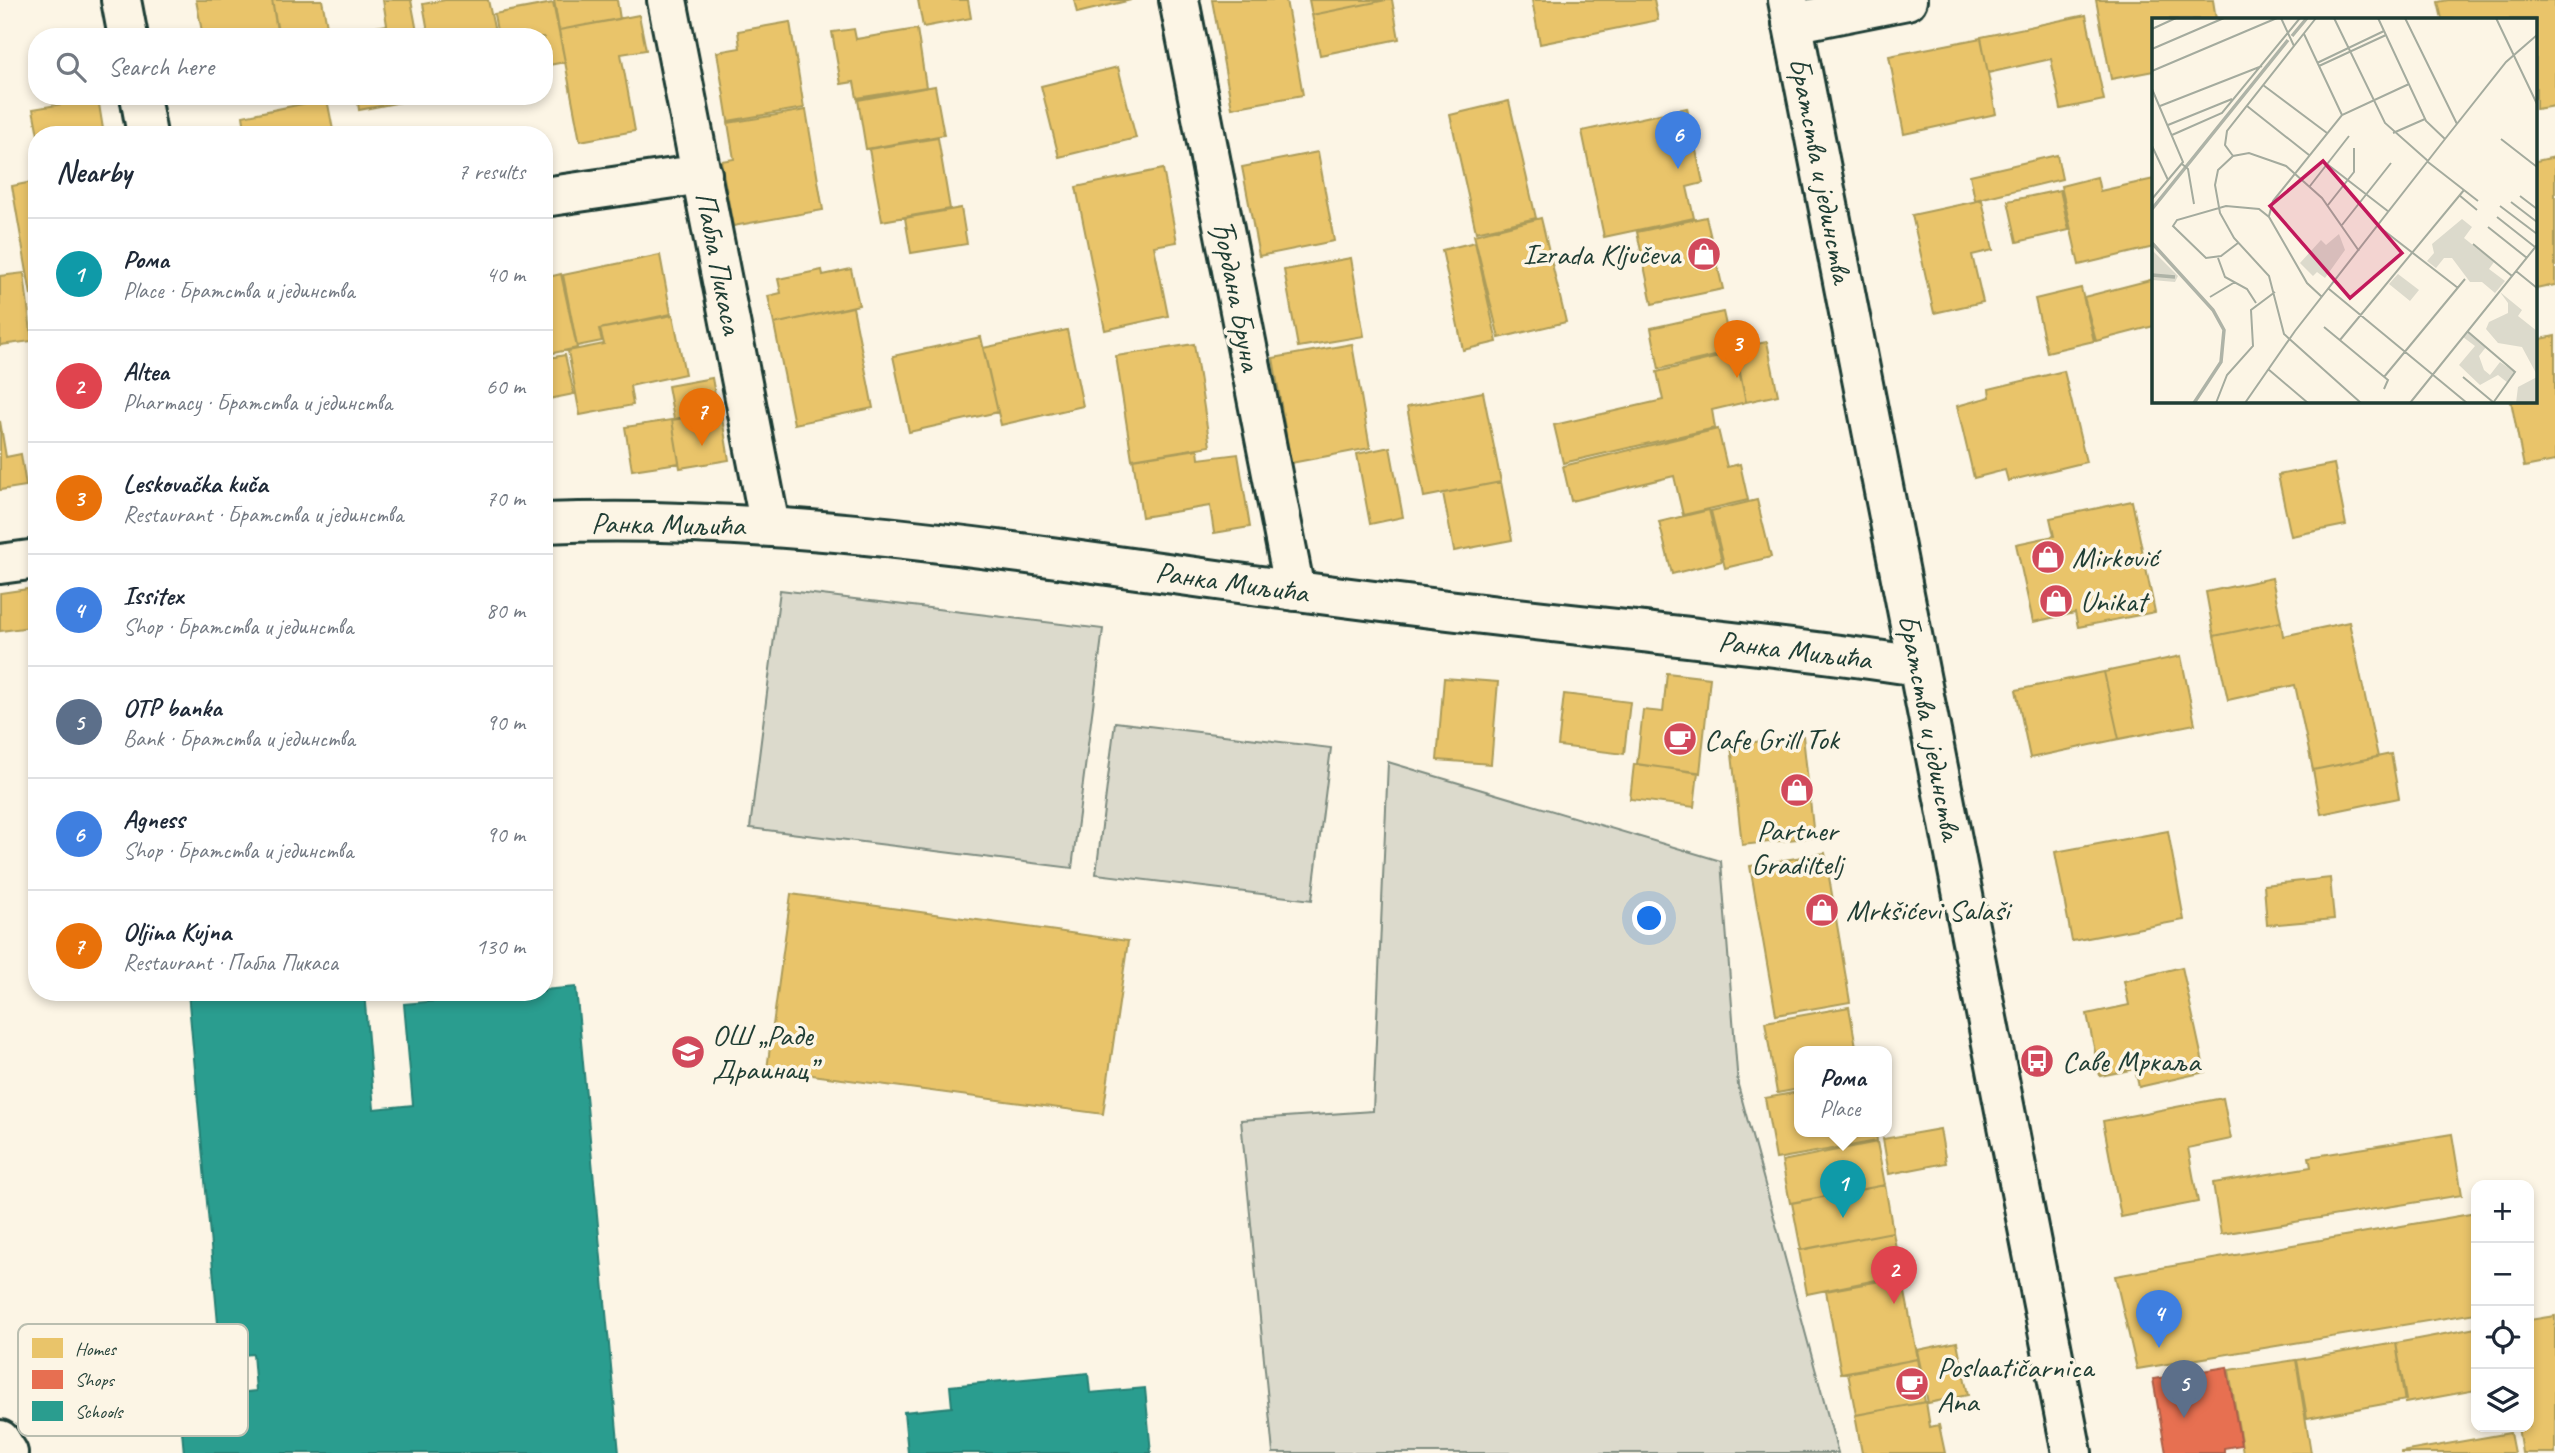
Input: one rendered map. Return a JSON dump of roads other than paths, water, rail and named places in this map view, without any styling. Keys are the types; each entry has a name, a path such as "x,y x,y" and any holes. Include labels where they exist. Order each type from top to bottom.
{"street":[{"path":"121,0 126,28"},
{"name":"Пабла Пикаса","path":"667,0 770,526"},
{"name":"Ђордана Бруна","path":"1179,0 1295,591"},
{"path":"1790,12 1907,0"},
{"name":"Братства и јединства","path":"1790,12 2072,1453"},
{"path":"142,105 145,126"},
{"path":"553,196 702,174"},
{"name":"Ранка Миљића","path":"553,523 770,526 1046,556 1295,591 1838,654 1917,666"},
{"path":"0,564 28,560"},
{"path":"0,1440 8,1453"}],"place":[{"name":"Agness","path":"1678,169"},
{"name":"Izrada Ključeva","path":"1704,254"},
{"name":"Leskovačka kuča","path":"1737,378"},
{"name":"Oljina Kujna","path":"702,446"},
{"name":"Mirković","path":"2048,557"},
{"name":"Unikat","path":"2056,601"},
{"name":"Cafe Grill Tok","path":"1680,739"},
{"name":"Partner Gradiltelj","path":"1797,790"},
{"name":"Mrkšićevi Salaši","path":"1822,910"},
{"name":"ОШ „Раде Драинац”","path":"688,1052"},
{"name":"Саве Мркаља","path":"2037,1061"},
{"name":"Рома","path":"1843,1218"},
{"name":"Altea","path":"1894,1304"},
{"name":"Issitex","path":"2159,1348"},
{"name":"Poslaatičarnica Ana","path":"1912,1384"},
{"name":"OTP banka","path":"2184,1418"}]}
